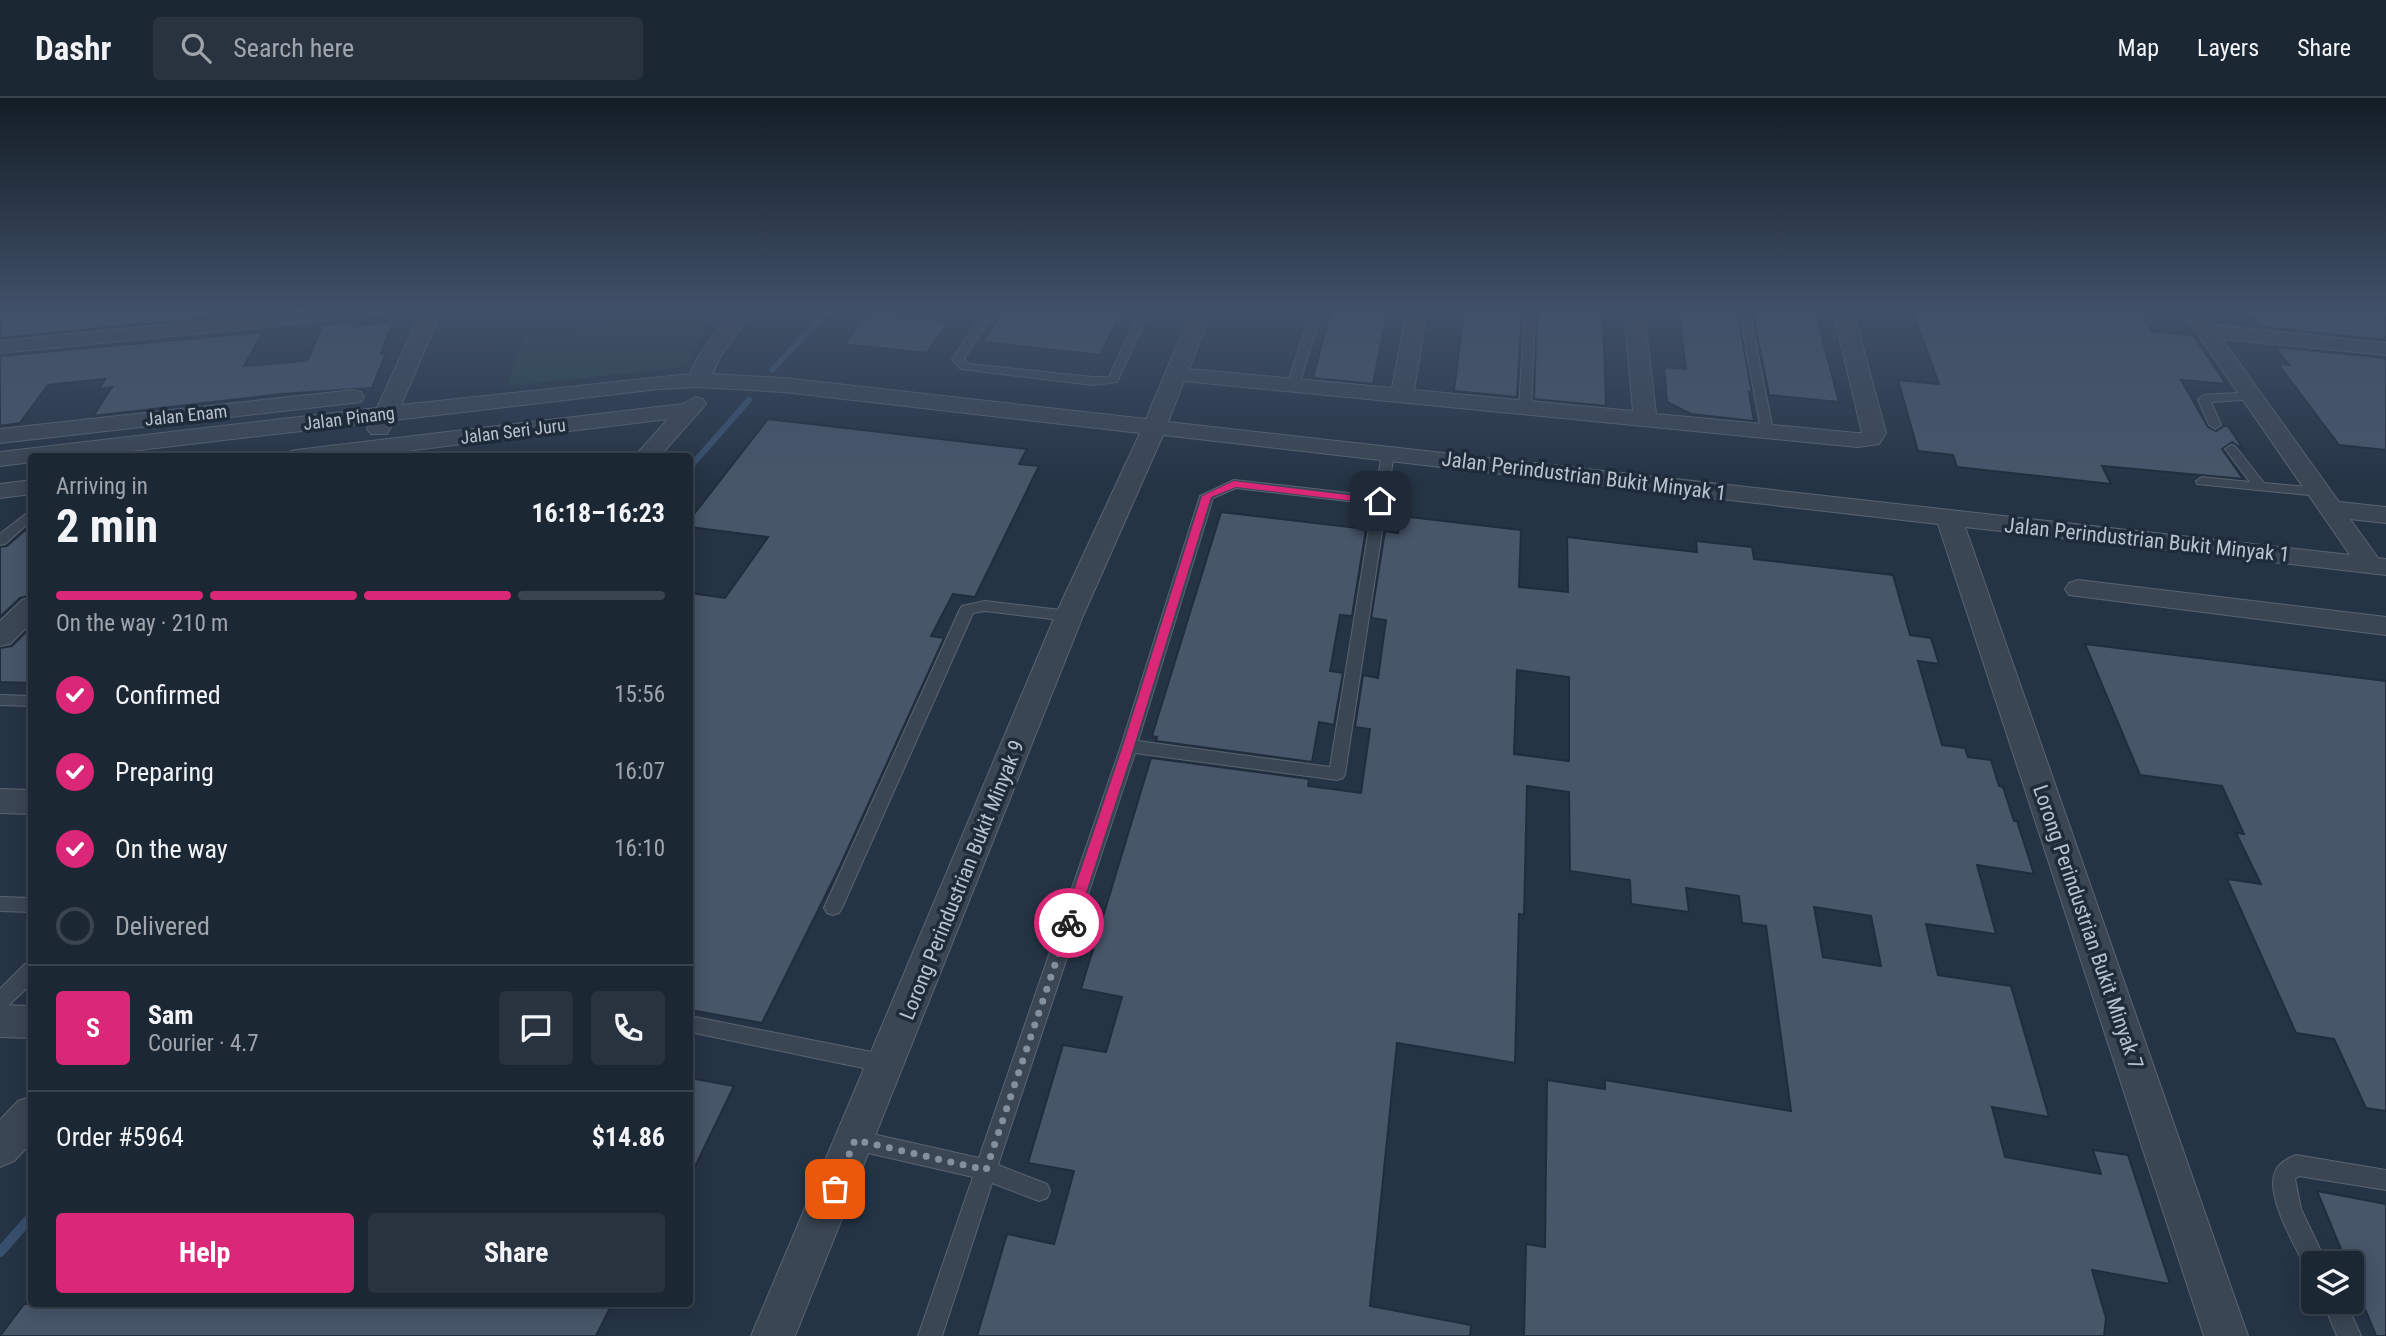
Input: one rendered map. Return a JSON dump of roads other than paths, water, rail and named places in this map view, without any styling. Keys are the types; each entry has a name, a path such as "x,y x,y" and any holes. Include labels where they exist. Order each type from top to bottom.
{"street":[{"path":"367,452 406,368"},
{"path":"650,453 689,410 707,381 708,368"},
{"name":"Lorong Perindustrian Bukit Minyak 9","path":"773,1336 1069,616 1155,426 1178,368"},
{"path":"1402,396 1407,368"},
{"path":"1640,368 1645,418"},
{"path":"1175,374 1871,439 1874,433 1858,368"},
{"path":"2232,368 2325,500 2378,566"},
{"name":"Jalan Pinang","path":"51,453 658,382 707,381"},
{"name":"Jalan Perindustrian Bukit Minyak 1","path":"707,381 784,385 1155,426 2378,566"},
{"name":"Jalan Enam","path":"0,436 395,392"},
{"name":"Jalan Seri Juru","path":"367,452 689,410"},
{"name":"Jalan Pinang","path":"0,459 28,456"},
{"path":"0,491 28,488"},
{"path":"2325,500 2386,514"},
{"name":"Lorong Perindustrian Bukit Minyak 7","path":"1949,519 2226,1336"},
{"path":"2078,589 2386,626"},
{"path":"0,637 28,610"},
{"path":"0,801 28,802"},
{"path":"0,1021 28,1022"},
{"path":"0,1148 28,1118"}],"lane":[{"path":"972,368 1093,381 1113,380 1119,368"},
{"path":"1293,385 1299,368"},
{"path":"1525,407 1527,368"},
{"path":"1755,368 1767,430"},
{"path":"2215,425 2204,399 2252,396"},
{"path":"2231,449 2259,485"},
{"path":"1129,746 1337,774 1388,453"},
{"path":"2202,481 2259,485 2325,500"},
{"path":"930,1336 1129,746 1207,496 1234,484 1380,501"},
{"path":"0,541 28,516"},
{"path":"833,908 967,609 985,606 1069,616"},
{"path":"0,700 28,701"},
{"path":"0,904 28,905"},
{"path":"0,1001 28,974"},
{"path":"693,1025 887,1064"},
{"path":"855,1140 986,1170 1039,1191"},
{"path":"2310,1251 2290,1208 2283,1186 2284,1175 2296,1165 2386,1181"},
{"path":"2340,1314 2350,1336"}],"waterway":[{"path":"693,464 749,400"},
{"path":"0,1252 28,1220"}]}
